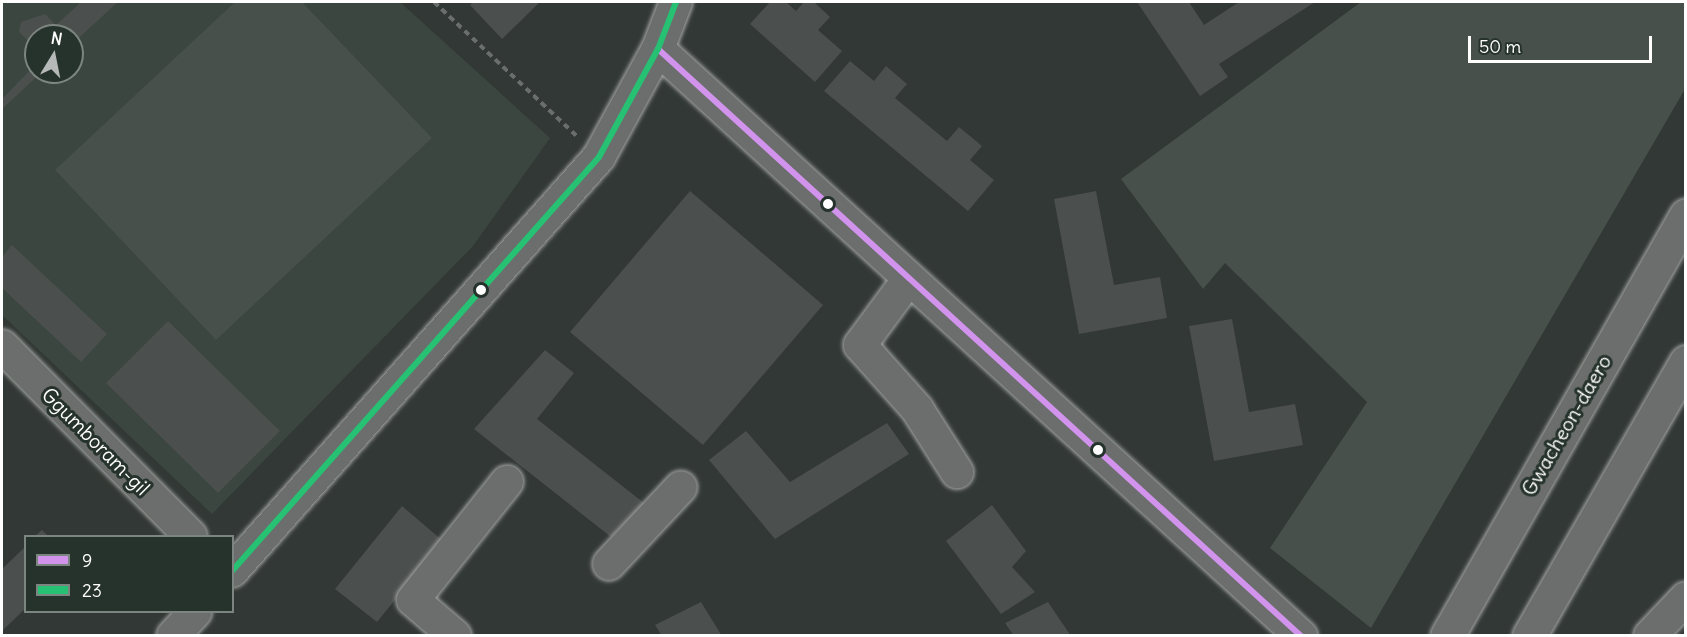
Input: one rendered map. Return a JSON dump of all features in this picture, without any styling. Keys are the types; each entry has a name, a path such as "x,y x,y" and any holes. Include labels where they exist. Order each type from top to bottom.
{"highway":[{"name":"Gwacheon-daero","path":"1447,636 1686,215"},
{"path":"1530,636 1686,362"}],"street":[{"path":"234,569 599,157 658,49 676,2"},
{"path":"658,49 1300,636"},
{"path":"908,280 860,345 917,409 957,472"},
{"name":"Ggumboram-gil","path":"2,346 189,535"},
{"path":"455,636 413,600 507,482"},
{"path":"609,564 681,487"},
{"path":"1650,636 1686,598"},
{"path":"173,636 194,613"}],"path":[{"path":"434,2 599,157"}],"shaded area":[{"path":"2,2 400,2 550,138 473,246 212,514 2,315"},
{"path":"235,2 302,2 432,138 216,340 55,170"},
{"path":"1361,2 1686,2 1685,89 1371,628 1270,548 1367,402 1225,263 1203,289 1121,179"}],"building":[{"path":"81,2 118,2 84,33 84,24 57,24"},
{"path":"473,2 540,2 502,39 470,5"},
{"path":"770,2 786,2 796,11 804,2 814,2 830,17 818,30 842,51 815,82 750,24"},
{"path":"1137,2 1189,2 1204,25 1239,2 1315,2 1219,64 1228,77 1200,96"},
{"path":"45,14 55,24 24,24 24,37 19,32 21,22"},
{"path":"850,61 874,81 886,66 907,84 895,98 947,141 959,127 982,146 970,160 994,180 968,211 824,91"},
{"path":"24,76 24,84 29,84 2,109 2,99"},
{"path":"690,191 823,305 703,445 570,332"},
{"path":"1096,191 1114,285 1160,277 1167,318 1079,334 1054,199"},
{"path":"12,245 107,334 81,362 2,288 2,257"},
{"path":"1232,319 1249,412 1295,404 1303,445 1214,461 1189,326"},
{"path":"168,321 280,431 218,493 106,383"},
{"path":"545,350 574,373 537,419 644,503 611,537 474,429"},
{"path":"887,423 909,454 775,539 709,460 746,431 790,482"},
{"path":"992,505 1026,551 1012,567 1035,592 1001,614 946,541"},
{"path":"402,506 443,541 377,622 335,589"},
{"path":"42,530 47,535 36,535"},
{"path":"24,548 24,610 2,631 2,569"},
{"path":"701,602 722,636 662,636 655,625"},
{"path":"1048,602 1071,636 1014,636 1005,623"}],"transit line":[{"name":"23","path":"234,569 599,157 658,49 676,2"},
{"name":"9","path":"658,49 1301,636"}]}
